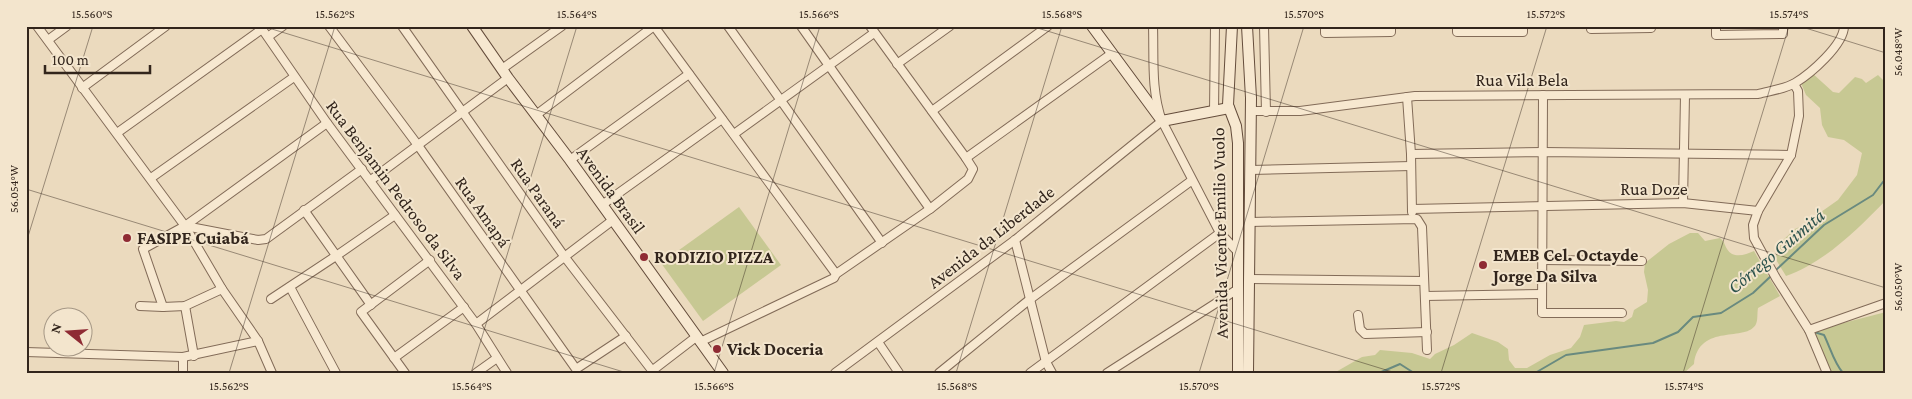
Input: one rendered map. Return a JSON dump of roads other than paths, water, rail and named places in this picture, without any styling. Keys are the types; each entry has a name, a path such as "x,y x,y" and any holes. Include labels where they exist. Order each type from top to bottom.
{"main road":[{"name":"Avenida Brasil","path":"472,26 723,373"},
{"path":"1092,26 1162,121 1214,111 1231,110 1244,113 1251,111"},
{"name":"Avenida Vicente Emilio Vuolo","path":"1232,26 1230,94 1231,110 1236,126 1238,143 1238,373"},
{"name":"Avenida Vicente Emilio Vuolo","path":"1247,26 1251,95 1248,373"},
{"path":"1230,94 1240,91 1251,95"}],"street":[{"path":"37,26 185,226 222,289 258,341 272,373"},
{"path":"48,40 67,26"},
{"path":"82,88 166,26"},
{"path":"269,36 283,26"},
{"name":"Rua Amapá","path":"329,26 417,144 576,369 626,336"},
{"name":"Rua Paraná","path":"402,26 564,256 653,371"},
{"path":"502,69 562,26"},
{"path":"536,115 654,26 836,274"},
{"path":"728,26 882,243"},
{"path":"801,26 930,209"},
{"path":"897,64 950,26"},
{"path":"932,111 1048,26"},
{"path":"1153,26 1154,90 1156,105 1162,121 1191,181 1220,233 1238,252"},
{"path":"1214,111 1215,26"},
{"path":"1264,26 1266,112"},
{"path":"1325,26 1325,32 1391,32 1391,26"},
{"path":"1457,26 1458,32 1523,32 1523,26"},
{"path":"1591,26 1591,29 1651,28 1651,26"},
{"path":"1716,26 1716,35 1783,34 1783,26"},
{"path":"1827,373 1809,330 1776,278 1754,238 1753,225 1758,211 1791,155 1799,116 1798,91 1794,84 1835,49 1844,31 1844,26"},
{"path":"117,133 261,28"},
{"name":"Rua Benjamin Pedroso da Silva","path":"261,28 269,36 294,77 327,123 464,307 507,373"},
{"path":"653,371 698,339 834,278 836,274 930,209 968,180 973,169 872,29 830,65 734,134"},
{"path":"966,158 1111,54"},
{"path":"570,160 688,74"},
{"path":"151,178 294,77"},
{"path":"371,180 508,78"},
{"name":"Rua Vila Bela","path":"1251,111 1300,111 1408,97 1758,94 1794,84"},
{"path":"1683,203 1685,95"},
{"path":"1543,96 1542,313 1622,313"},
{"path":"1408,97 1412,219"},
{"path":"602,205 722,119"},
{"name":"Avenida da Liberdade","path":"835,373 1015,240 1162,121"},
{"path":"163,307 143,250 185,226 327,123"},
{"path":"1411,154 1542,152 1791,155"},
{"path":"1250,170 1411,166"},
{"path":"185,226 262,240 362,169"},
{"path":"939,373 1029,300 1191,181"},
{"name":"Rua Doze","path":"1412,209 1683,203 1758,211"},
{"path":"304,210 371,305"},
{"path":"271,299 395,215"},
{"path":"1250,222 1417,219 1422,227 1427,350"},
{"path":"476,324 613,220"},
{"path":"1030,373 1220,233"},
{"path":"1015,240 1046,362 1052,373"},
{"path":"405,373 361,312 430,260"},
{"path":"1542,260 1642,261"},
{"path":"1250,279 1424,281"},
{"path":"290,287 336,373"},
{"path":"140,306 185,306 222,289"},
{"path":"1107,373 1238,289"},
{"path":"1425,296 1542,294"},
{"path":"1809,330 1886,303"},
{"path":"185,306 194,356"},
{"path":"394,358 464,307"},
{"path":"1358,315 1360,329 1365,334 1427,332"},
{"path":"26,352 184,358 258,341"},
{"path":"878,342 899,373"},
{"path":"183,373 184,358"},
{"path":"476,373 497,358"}],"waterway":[{"name":"Córrego Guimitá","path":"1776,270 1824,225 1873,195 1886,178"},
{"name":"Córrego Guimitá","path":"1535,373 1566,355 1653,343 1678,332 1693,317 1721,313 1753,293 1771,276"},
{"path":"1814,332 1824,335 1843,373"},
{"name":"Córrego Guimitá","path":"1379,373 1400,364 1414,373"}],"place":[{"name":"FASIPE Cuiabá","path":"127,238"},
{"name":"RODIZIO PIZZA","path":"644,257"},
{"name":"EMEB Cel. Octayde Jorge Da Silva","path":"1483,265"},
{"name":"Vick Doceria","path":"717,349"}]}
